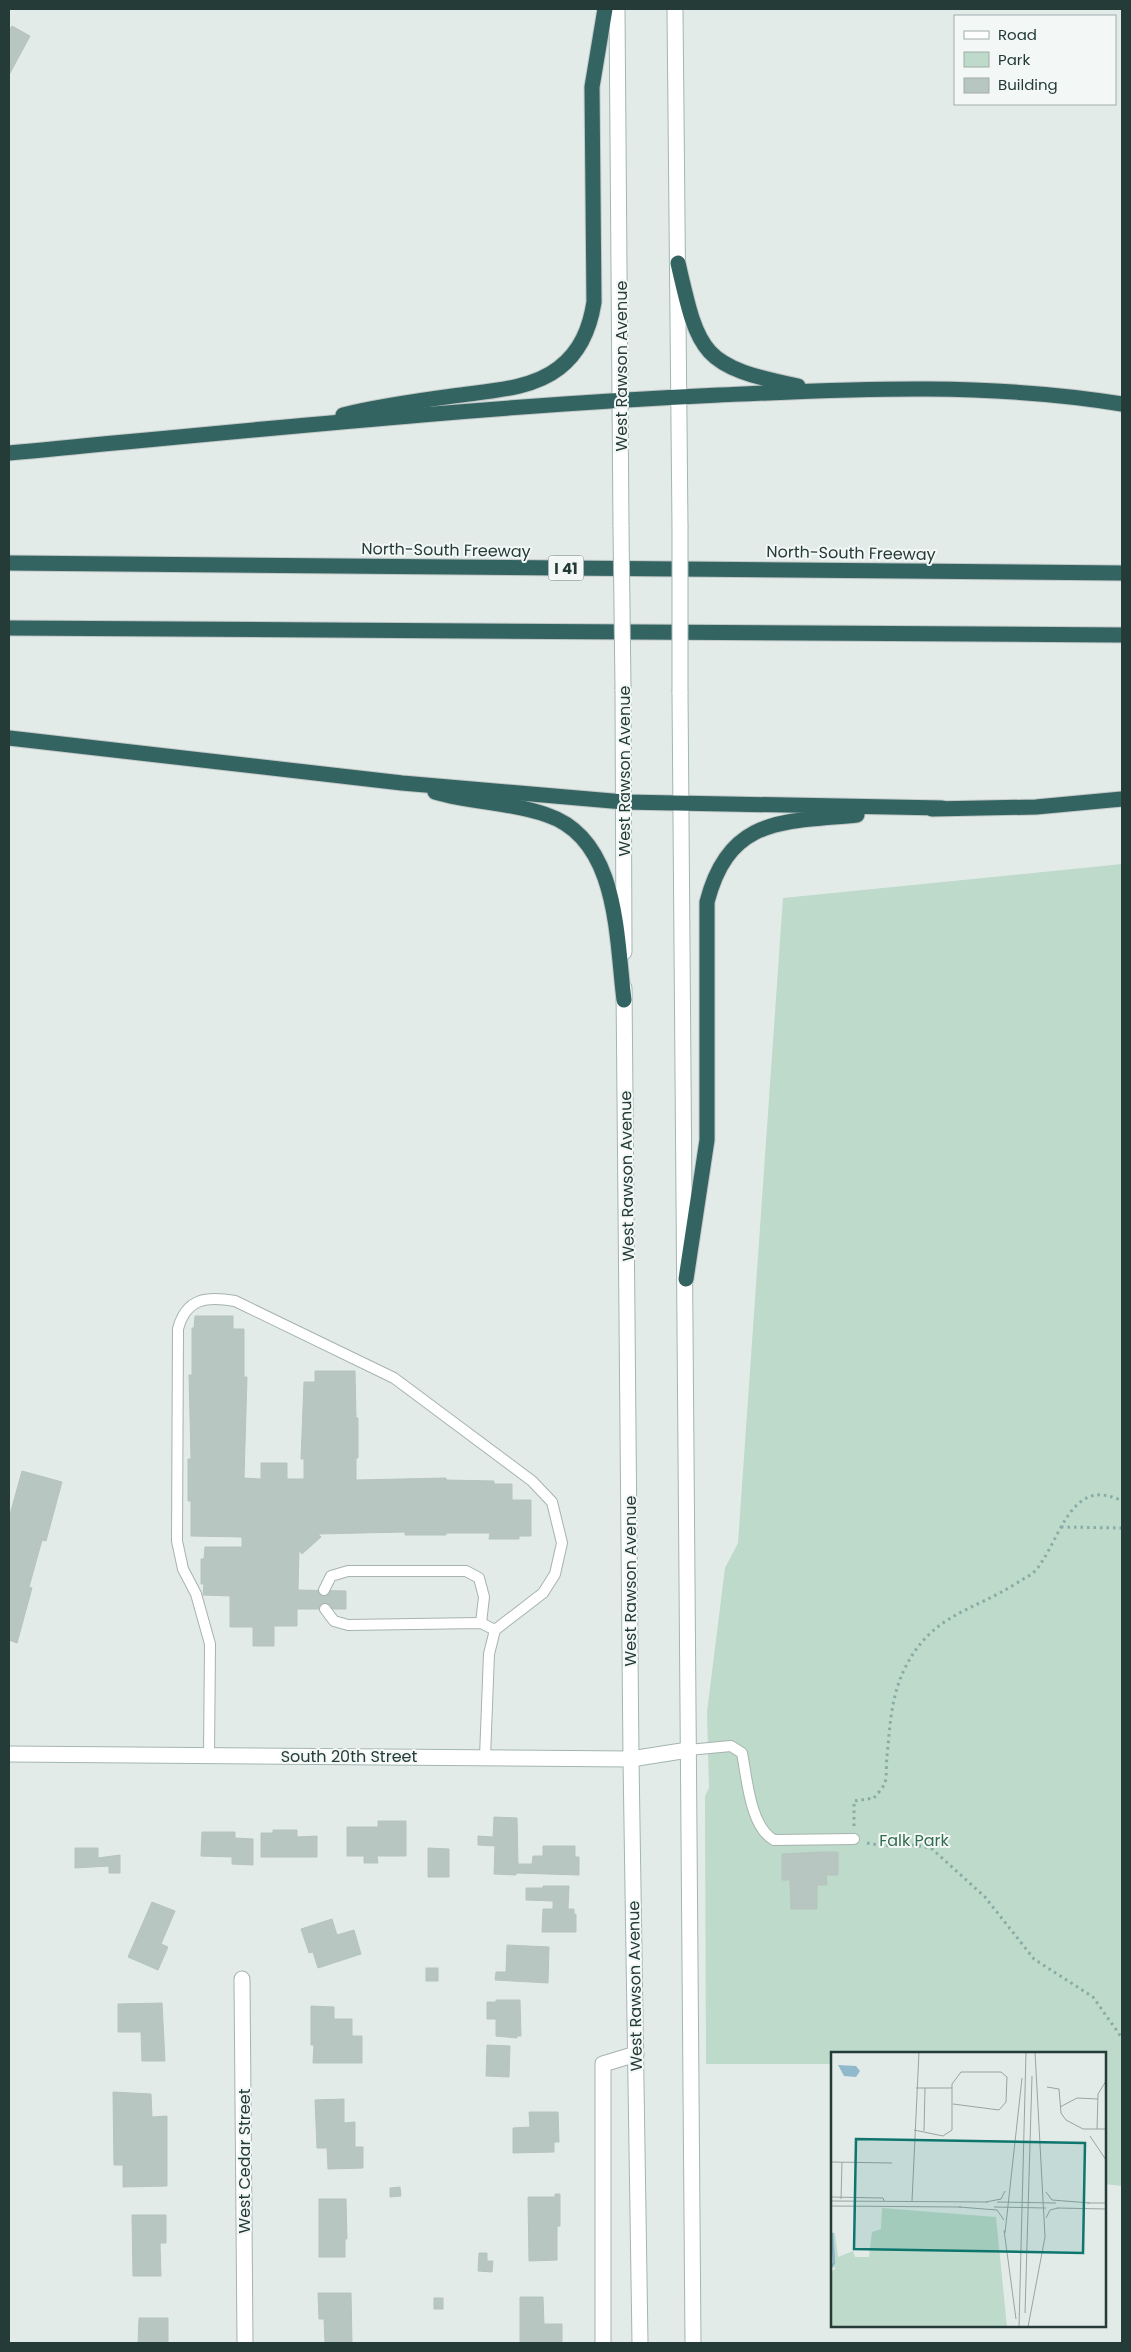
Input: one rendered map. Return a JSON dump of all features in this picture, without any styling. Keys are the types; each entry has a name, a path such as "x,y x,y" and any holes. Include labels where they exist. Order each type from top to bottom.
{"highway":[{"path":"305,426 374,407 524,385 559,368 583,339 590,325 594,302 592,87 605,9"},
{"path":"678,263 690,320 701,343 712,356 742,373 821,391"},
{"path":"9,454 622,399 821,391 979,388 1122,404"},
{"name":"North-South Freeway","path":"9,563 1122,573"},
{"path":"9,628 1122,635"},
{"path":"9,738 402,783 624,802 942,808 1036,807 1122,799"},
{"path":"402,783 460,799 524,809 548,815 571,826 585,838 596,854 612,903 624,1000"},
{"path":"686,1279 707,1140 707,902 717,872 724,861 748,836 761,828 781,822 942,808"}],"main road":[{"name":"West Rawson Avenue","path":"617,9 622,399 624,1000 631,1759 640,2343"},
{"path":"675,9 693,2343"},
{"name":"South 20th Street","path":"9,1754 631,1759 688,1750"},
{"name":"West Cedar Street","path":"242,1979 245,2343"},
{"path":"603,2343 603,2064 636,2054"}],"lane":[{"path":"209,1755 210,1644 196,1594 183,1569 177,1541 178,1329 182,1314 196,1302 214,1297 235,1301 394,1378 532,1481 552,1502 562,1543 554,1574 543,1593 495,1630 489,1654 485,1757"},
{"path":"324,1590 331,1576 348,1571 466,1572 480,1578 484,1597 481,1622"},
{"path":"325,1609 334,1621 348,1625 481,1622 495,1630"},
{"path":"688,1750 731,1746 742,1753 757,1820 765,1835 774,1840 854,1839"}],"path":[{"path":"1122,1496 1117,1499 1107,1494 1095,1494 1069,1512 1033,1573 1004,1591 949,1617 934,1628 916,1648 904,1669 891,1708 885,1783 874,1798 854,1801 854,1839 884,1846 907,1844 931,1848 985,1897 1034,1959 1092,1997 1122,2038"},
{"path":"1061,1527 1122,1528"}],"green space":[{"name":"Falk Park","path":"1122,864 1122,2186 1106,2184 1106,2052 831,2052 831,2064 706,2064 705,1796 709,1788 707,1712 725,1568 738,1543 783,898"}],"building":[{"path":"12,26 30,36 9,75 9,31"},
{"path":"195,1316 233,1316 233,1329 244,1329 244,1377 247,1377 244,1478 261,1479 261,1463 287,1463 287,1479 304,1479 304,1459 301,1459 304,1382 315,1382 315,1371 355,1371 356,1418 358,1418 356,1480 446,1478 446,1480 494,1481 494,1484 512,1484 512,1500 531,1500 531,1536 519,1536 519,1539 489,1539 490,1533 446,1533 446,1535 405,1535 405,1532 318,1534 321,1537 302,1554 299,1550 298,1590 346,1591 346,1609 297,1609 297,1626 274,1626 274,1646 253,1646 253,1627 230,1627 230,1596 203,1595 204,1584 201,1584 201,1559 204,1559 205,1547 242,1547 242,1537 191,1536 191,1501 188,1501 188,1459 191,1459 189,1375 192,1375 192,1328 194,1328"},
{"path":"22,1471 62,1482 46,1541 42,1540 29,1587 32,1588 17,1643 9,1640 9,1518"},
{"path":"494,1817 517,1818 518,1864 532,1864 533,1856 543,1856 543,1846 575,1846 575,1857 579,1857 579,1875 494,1874 495,1846 478,1845 478,1836 493,1837"},
{"path":"378,1821 406,1821 406,1856 377,1856 378,1863 364,1863 364,1856 347,1856 347,1827 378,1827"},
{"path":"273,1830 297,1830 297,1837 317,1836 317,1857 261,1857 261,1833 273,1833"},
{"path":"202,1832 235,1832 235,1838 253,1839 253,1865 232,1864 232,1857 201,1856"},
{"path":"75,1848 98,1848 98,1858 120,1855 120,1873 109,1873 109,1866 75,1868"},
{"path":"428,1848 449,1849 449,1877 428,1877"},
{"path":"838,1852 838,1875 826,1875 827,1885 817,1885 817,1909 791,1909 790,1880 782,1880 782,1854"},
{"path":"543,1886 569,1886 568,1909 574,1909 574,1914 576,1914 576,1932 542,1932 543,1909 553,1909 553,1901 526,1900 526,1888 543,1888"},
{"path":"152,1902 175,1911 161,1944 168,1947 158,1970 128,1957"},
{"path":"332,1919 337,1935 354,1930 361,1954 318,1968 313,1952 309,1953 301,1929"},
{"path":"507,1945 549,1947 548,1983 495,1980 496,1972 506,1972"},
{"path":"426,1968 438,1968 438,1981 426,1981"},
{"path":"496,2000 520,2000 521,2036 517,2036 517,2038 496,2036 496,2019 487,2019 487,2002 496,2002"},
{"path":"162,2003 165,2061 142,2061 141,2032 118,2032 118,2004"},
{"path":"311,2006 334,2007 334,2019 352,2019 352,2036 362,2036 362,2063 313,2063 314,2045 311,2045"},
{"path":"487,2045 510,2046 509,2077 486,2076"},
{"path":"113,2092 151,2094 152,2117 167,2116 167,2186 123,2187 123,2165 114,2165"},
{"path":"344,2099 344,2123 355,2122 355,2147 363,2147 363,2168 328,2169 327,2148 317,2148 315,2100"},
{"path":"529,2112 558,2112 559,2142 554,2142 554,2152 513,2153 513,2128 530,2127"},
{"path":"400,2187 401,2196 390,2197 390,2188"},
{"path":"555,2194 560,2194 560,2226 557,2226 557,2260 529,2261 528,2197 555,2197"},
{"path":"319,2199 346,2199 347,2239 345,2239 345,2257 319,2257"},
{"path":"132,2215 166,2215 166,2243 160,2243 161,2276 133,2276"},
{"path":"479,2253 487,2253 487,2261 493,2261 492,2272 478,2271"},
{"path":"318,2293 351,2293 352,2343 325,2343 324,2319 319,2319"},
{"path":"520,2297 543,2297 544,2324 562,2324 562,2343 520,2343"},
{"path":"434,2298 443,2298 443,2309 434,2309"},
{"path":"139,2318 168,2318 168,2343 138,2343"}]}
